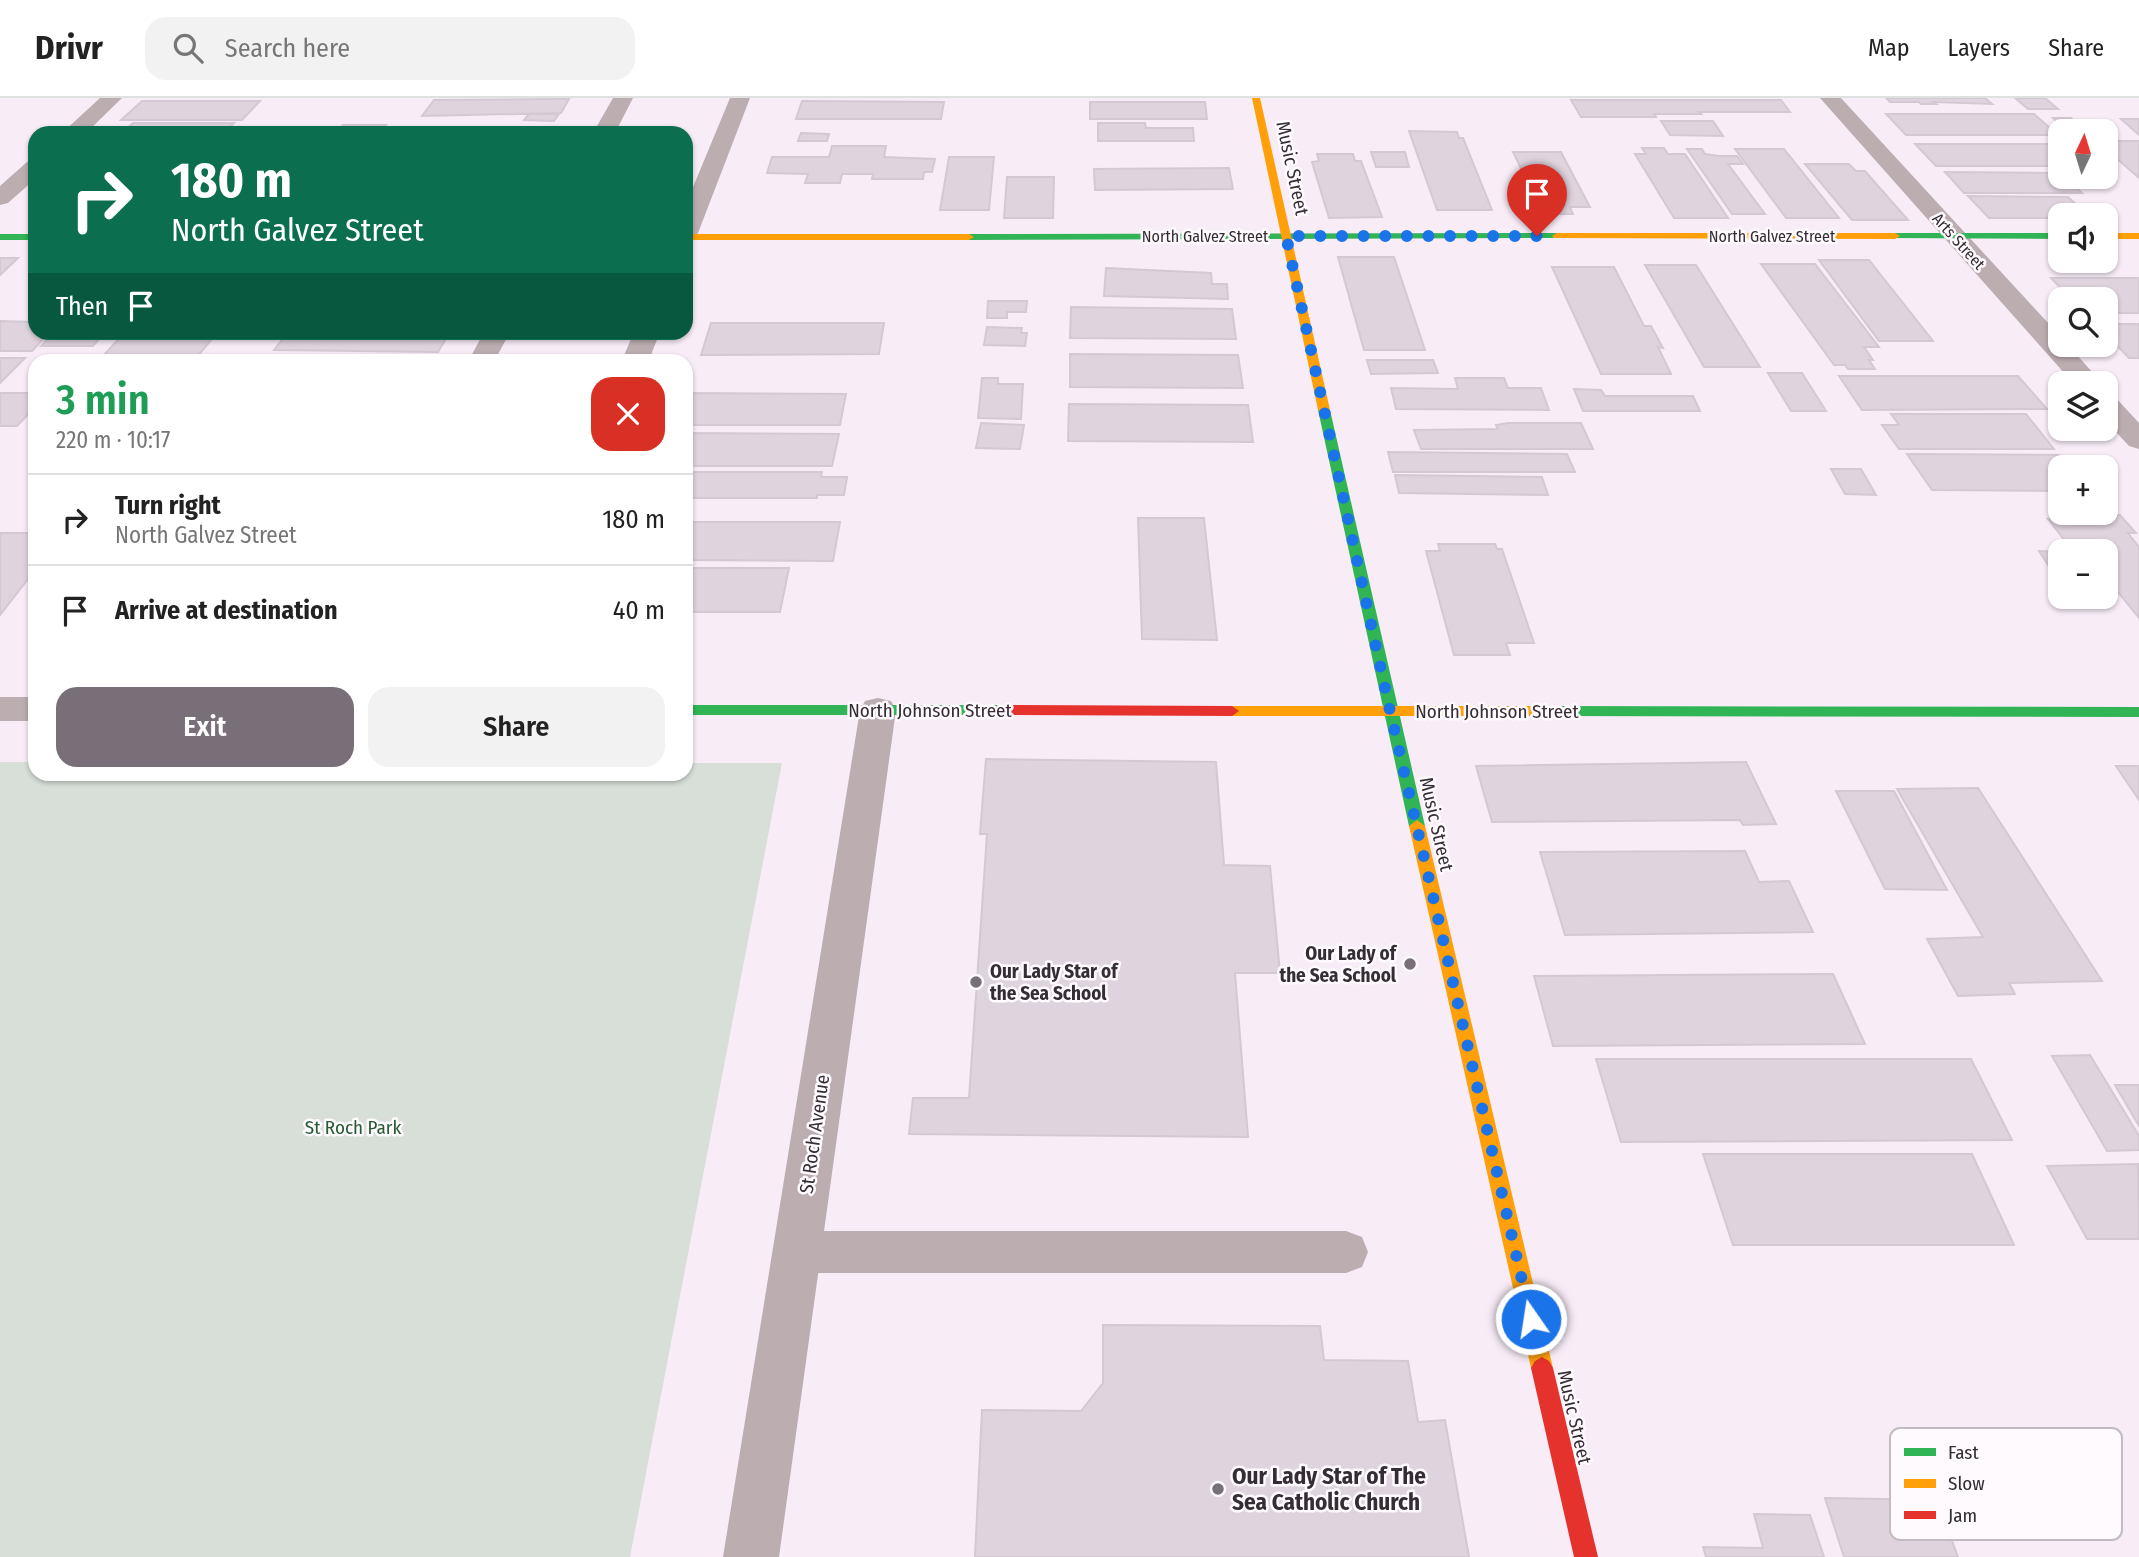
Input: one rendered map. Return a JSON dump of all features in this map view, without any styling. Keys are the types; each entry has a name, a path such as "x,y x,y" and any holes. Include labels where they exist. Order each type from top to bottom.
{"street":[{"path":"81,126 112,98"},
{"path":"608,126 623,98"},
{"path":"693,217 740,98"},
{"name":"Music Street","path":"1256,98 1390,711 1586,1557"},
{"name":"Arts Street","path":"1830,98 2077,371"},
{"path":"0,198 28,173"},
{"name":"North Galvez Street","path":"693,235 2048,236"},
{"path":"2118,236 2139,236"},
{"path":"0,237 28,237"},
{"path":"2118,417 2139,440"},
{"path":"0,709 28,709"},
{"name":"North Johnson Street","path":"693,710 2139,712"},
{"name":"St Roch Avenue","path":"751,1557 878,710"}],"lane":[{"path":"797,1252 1346,1252"}],"green space":[{"name":"St Roch Park","path":"0,762 28,762 28,781 693,781 693,763 782,763 630,1557 0,1557"}],"building":[{"path":"1886,98 1985,98 1992,104 1921,104 1890,102"},
{"path":"2015,98 2045,98 2058,109 2028,109"},
{"path":"569,99 561,113 422,116 434,100"},
{"path":"1571,100 1781,100 1790,112 1699,112 1701,114 1654,114 1656,117 1581,117"},
{"path":"142,101 260,101 242,120 121,120"},
{"path":"802,101 944,102 941,119 796,119"},
{"path":"1090,102 1205,102 1207,119 1090,119"},
{"path":"529,114 559,114 554,121 524,120"},
{"path":"1886,114 2034,114 2048,126 2048,135 1906,135"},
{"path":"2121,119 2139,119 2139,135"},
{"path":"1661,121 1713,121 1723,136 1670,135"},
{"path":"133,123 234,123 231,126 130,126"},
{"path":"1098,123 1145,123 1146,128 1193,128 1194,141 1098,141"},
{"path":"343,125 386,125 385,126"},
{"path":"1409,131 1457,132 1459,138 1463,138 1492,210 1437,210"},
{"path":"801,133 829,134 827,141 798,141"},
{"path":"2118,141 2139,141 2139,178 2118,159"},
{"path":"1915,144 2048,144 2048,166 1936,166"},
{"path":"832,146 886,146 884,157 935,159 932,172 924,172 923,179 872,179 873,174 842,174 840,183 805,183 808,174 767,173 772,157 829,157"},
{"path":"1642,148 1664,148 1668,154 1685,154 1728,218 1674,218 1635,154 1646,154"},
{"path":"1687,149 1702,149 1705,154 1719,156 1737,156 1743,164 1728,164 1765,214 1732,214"},
{"path":"1735,149 1784,149 1839,218 1786,218"},
{"path":"1371,152 1405,152 1409,167 1376,167"},
{"path":"1513,152 1561,152 1590,207 1570,207 1573,214 1560,214 1556,207 1540,207"},
{"path":"1317,154 1353,154 1355,161 1361,161 1382,217 1329,218 1312,162 1319,161"},
{"path":"949,157 994,157 989,210 940,210"},
{"path":"1805,164 1849,164 1856,171 1865,171 1908,220 1852,220"},
{"path":"1229,168 1233,189 1095,190 1094,169"},
{"path":"1945,172 2048,173 2048,189 2078,189 2082,193 1964,193"},
{"path":"1007,177 1054,177 1053,218 1004,218"},
{"path":"1968,196 2068,197 2075,203 2048,203 2048,218 1989,218"},
{"path":"1338,257 1394,257 1425,350 1364,350"},
{"path":"0,258 18,258 0,275"},
{"path":"1819,260 1869,260 1933,341 1879,341"},
{"path":"1761,264 1815,264 1879,347 1864,347 1873,360 1869,360 1875,369 1848,369 1845,365 1834,365"},
{"path":"1645,265 1696,265 1760,367 1704,367"},
{"path":"1552,267 1614,267 1644,326 1651,326 1663,348 1658,347 1671,374 1601,374"},
{"path":"1106,268 1211,273 1212,284 1227,284 1228,299 1104,296"},
{"path":"2051,278 2139,278 2139,313 2118,313 2118,287 2060,287"},
{"path":"988,301 1027,301 1026,312 1007,312 1007,318 987,318"},
{"path":"1071,307 1232,309 1236,339 1070,338"},
{"path":"0,321 28,322 28,340 42,340 32,351 0,351"},
{"path":"711,323 884,323 879,354 701,355"},
{"path":"2118,324 2139,324 2139,358 2129,358 2118,347"},
{"path":"987,327 1022,328 1021,333 1027,333 1025,346 984,345"},
{"path":"47,340 98,340 93,346 41,346"},
{"path":"118,340 211,340 199,354 105,354"},
{"path":"282,340 445,340 438,352 274,350"},
{"path":"1070,354 1238,355 1243,388 1070,387"},
{"path":"0,358 25,358 0,383"},
{"path":"1367,360 1433,360 1438,373 1371,374"},
{"path":"1768,373 1802,373 1826,411 1791,411"},
{"path":"1839,376 2018,376 2047,409 1862,410"},
{"path":"982,378 998,378 998,384 1023,384 1021,419 978,418"},
{"path":"1455,378 1504,378 1508,388 1541,388 1549,410 1396,409 1391,388 1458,389"},
{"path":"1574,389 1601,390 1605,396 1693,396 1700,411 1583,411"},
{"path":"0,393 28,393 28,414 17,426 0,426"},
{"path":"693,393 846,394 840,425 693,425"},
{"path":"1069,404 1248,405 1253,442 1068,441"},
{"path":"1891,414 2026,414 2054,449 1899,449 1882,425 1899,425"},
{"path":"981,423 1024,425 1020,449 976,448"},
{"path":"1581,423 1593,449 1421,449 1414,430 1498,429 1496,425"},
{"path":"693,433 839,434 832,466 693,466"},
{"path":"1388,452 1567,454 1575,472 1393,472"},
{"path":"1907,454 2059,455 2048,455 2048,491 1932,490"},
{"path":"1831,469 1861,469 1876,495 1845,494"},
{"path":"693,472 822,472 821,477 847,477 844,495 817,495 817,498 693,498"},
{"path":"1395,475 1542,477 1548,495 1399,493"},
{"path":"2120,515 2136,533 2128,533 2139,547 2139,618 2118,592 2118,539 2064,539 2053,525 2118,525"},
{"path":"1138,518 1204,518 1217,640 1142,639"},
{"path":"693,522 840,522 833,561 693,560"},
{"path":"0,533 28,533 28,579 0,615"},
{"path":"1438,544 1495,544 1497,549 1502,549 1534,643 1506,643 1510,655 1454,655 1426,551 1440,551"},
{"path":"2039,551 2048,551 2048,565"},
{"path":"693,568 789,568 780,612 693,612"},
{"path":"986,759 1216,762 1224,865 1270,866 1280,973 1235,973 1248,1137 909,1134 913,1098 969,1098 987,834 980,834"},
{"path":"1746,762 1776,824 1743,825 1740,820 1492,822 1476,766"},
{"path":"2116,766 2139,766 2139,800"},
{"path":"1978,788 2102,981 2009,983 2015,994 1958,996 1927,939 1983,937 1897,789"},
{"path":"1836,791 1894,791 1947,890 1885,889"},
{"path":"1745,851 1759,882 1789,881 1813,932 1565,935 1540,852"},
{"path":"1833,974 1865,1044 1553,1046 1534,976"},
{"path":"2090,1055 2139,1136 2139,1150 2107,1151 2052,1056"},
{"path":"1596,1059 1971,1059 2012,1140 1621,1142"},
{"path":"2115,1085 2139,1085 2139,1126"},
{"path":"1703,1154 1972,1154 2014,1245 1733,1245"},
{"path":"2138,1164 2139,1239 2087,1239 2047,1166"},
{"name":"Our Lady Star of The Sea Catholic Church","path":"1103,1325 1320,1326 1324,1360 1408,1361 1418,1422 1445,1420 1469,1557 975,1557 982,1410 1081,1411 1103,1383"},
{"path":"1825,1498 1890,1499 1890,1540 1952,1540 1958,1557 1844,1557"},
{"path":"1754,1514 1810,1515 1824,1557 1706,1557 1703,1547 1763,1548"}],"traffic: fast":[{"path":"969,237 1557,236"},
{"path":"1895,236 2048,236"},
{"path":"0,237 28,237"},
{"path":"1324,410 1417,826"},
{"path":"693,710 1013,710"},
{"path":"1552,711 2139,712"}],"traffic: slow":[{"path":"1256,98 1324,410"},
{"path":"1557,236 1895,236"},
{"path":"2118,236 2139,236"},
{"path":"693,237 969,237"},
{"path":"1232,711 1552,711"},
{"path":"1417,826 1542,1368"}],"traffic: jam":[{"path":"1013,710 1232,711"},
{"path":"1542,1368 1586,1557"}],"place":[{"name":"Our Lady of the Sea School","path":"1410,964"},
{"name":"Our Lady Star of the Sea School","path":"976,982"},
{"name":"Our Lady Star of The Sea Catholic Church","path":"1218,1489"}],"route":[{"path":"1531,1319 1390,711 1286,236 1537,236"}]}
